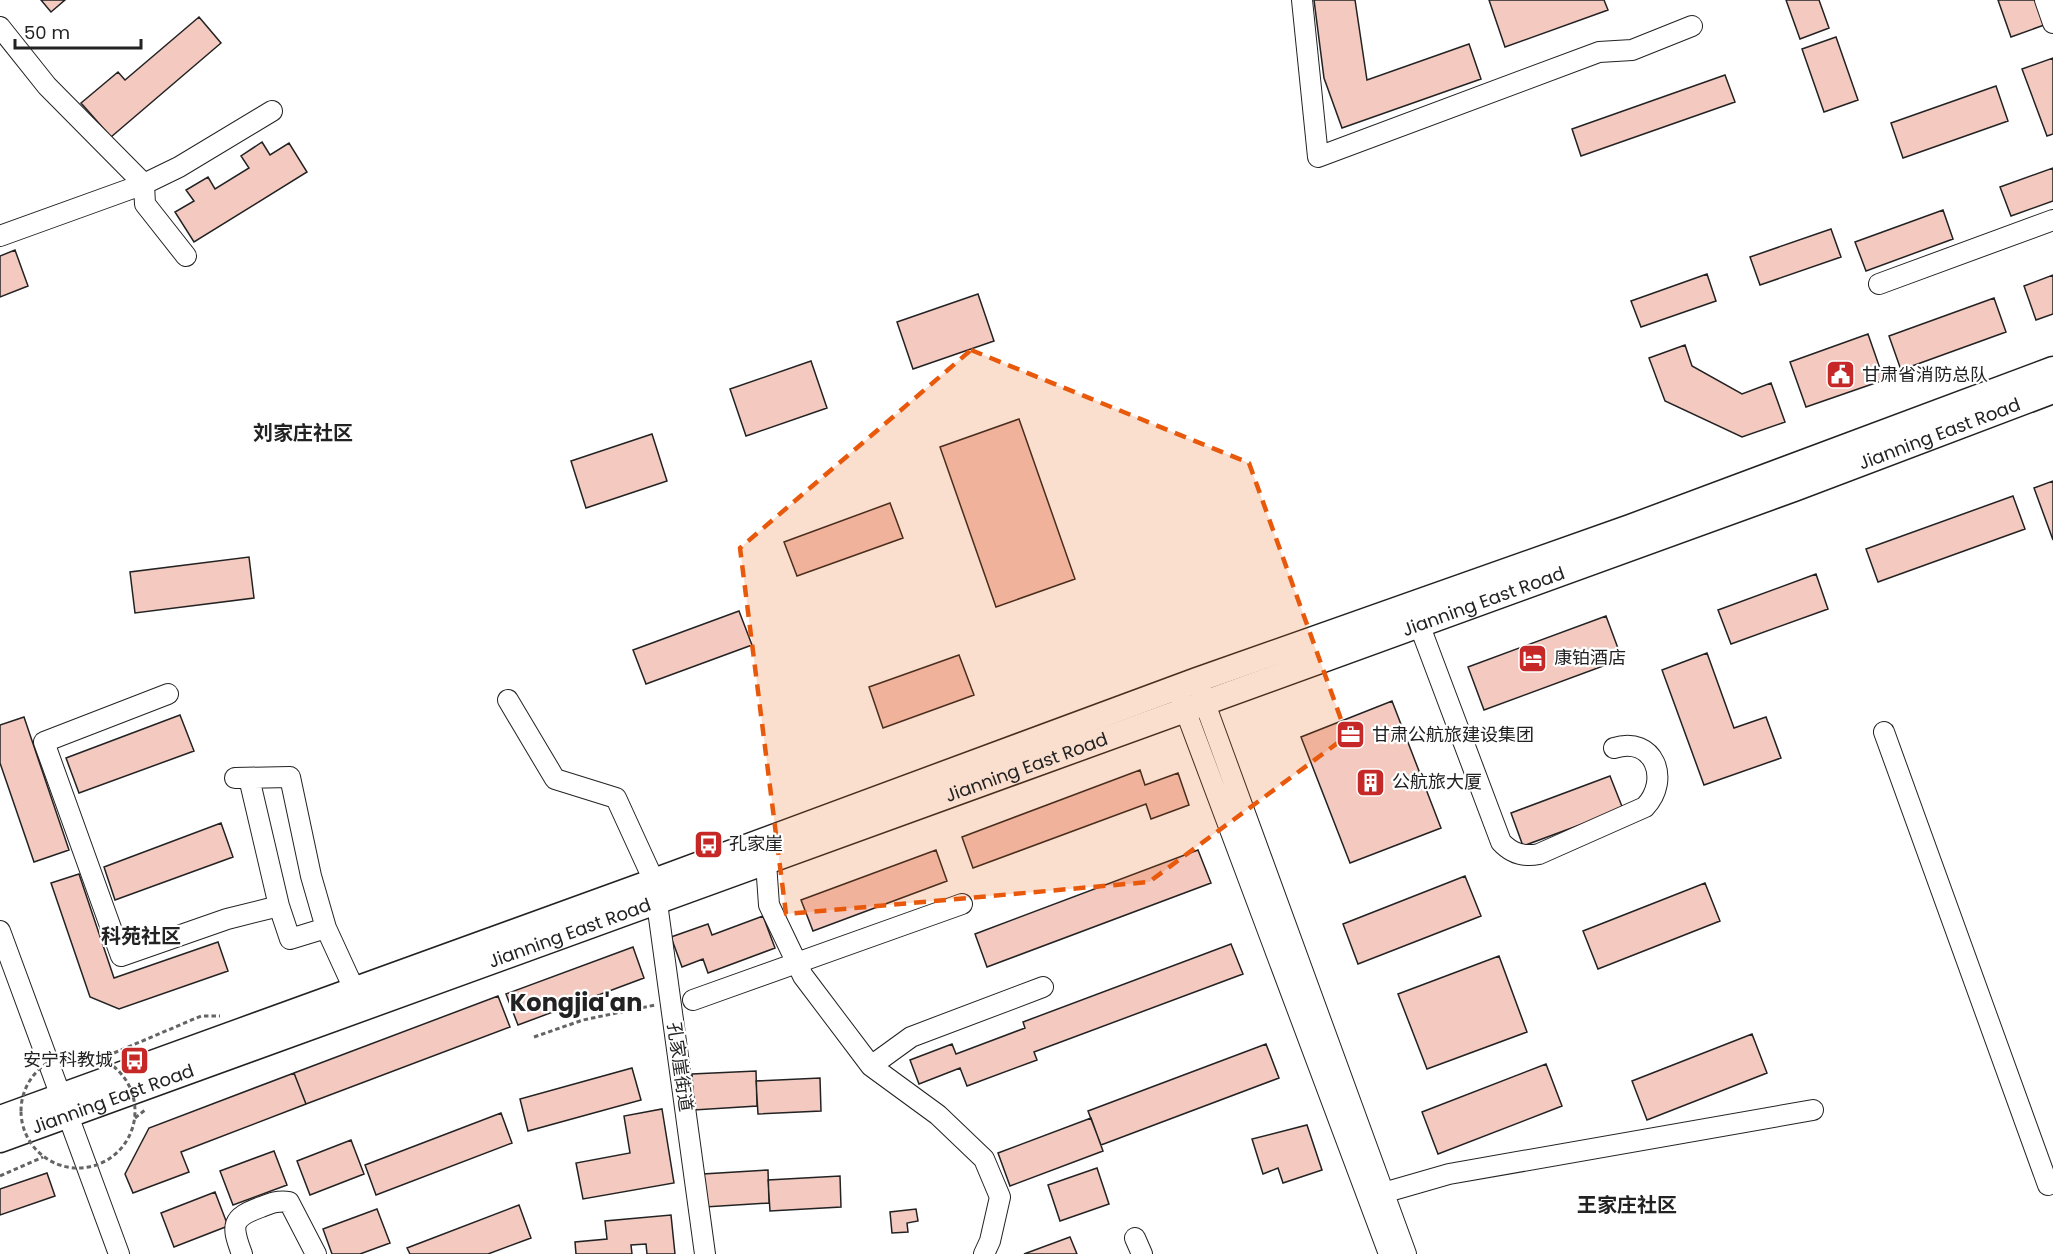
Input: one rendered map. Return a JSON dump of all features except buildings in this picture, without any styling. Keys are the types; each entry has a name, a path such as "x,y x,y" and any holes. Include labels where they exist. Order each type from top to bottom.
{"main road":[{"name":"Jianning East Road","path":"0,1118 65,1106 656,891 1191,694 2053,369"},
{"name":"Jianning East Road","path":"0,1140 65,1106 354,989 656,891 766,863 1191,694 1419,624 1794,489 2053,391"}],"street":[{"path":"1302,0 1318,157 1599,52 1632,50 1692,26"},
{"path":"2045,0 2053,23"},
{"path":"0,27 48,86 144,184 145,204 186,256"},
{"path":"0,236 144,184 179,167 272,111"},
{"path":"1879,284 2053,220"},
{"path":"1419,624 1501,842 1507,848 1523,855 1539,854 1645,807 1656,793 1658,785 1654,764 1647,751 1640,748 1627,745 1614,748"},
{"path":"168,693 44,742 122,957 227,919 279,906"},
{"path":"1191,694 1406,1254"},
{"path":"1191,694 1389,1254"},
{"name":"孔家崖街道","path":"508,700 555,779 616,798 656,891 705,1254"},
{"path":"1884,732 2048,1185"},
{"path":"326,928 290,939 242,778 290,777 311,876 326,928 354,989"},
{"path":"766,863 769,905 803,976 871,1066 938,1115 984,1159 1000,1197 990,1241 984,1254"},
{"path":"693,1000 962,904"},
{"path":"0,931 118,1254"},
{"path":"871,1066 911,1037 1043,987"},
{"path":"1383,1193 1449,1174 1813,1110"},
{"path":"242,1254 234,1235 235,1222 242,1214 280,1200 290,1202 295,1209 316,1254"}],"path":[{"path":"534,1037 583,1020 671,1002"},
{"path":"102,1059 201,1016"},
{"path":"78,1053 102,1059 121,1073 133,1094 135,1118 127,1140 111,1158 89,1167 65,1167 43,1157 27,1139 20,1117 23,1093 28,1082 40,1068 55,1058 78,1053"},
{"path":"0,1176 43,1157"}],"highlighted area":[{"path":"971,350 1249,463 1347,736 1149,882 786,914 740,548"}],"place":[{"name":"甘肃省消防总队","path":"1841,375"},
{"name":"康铂酒店","path":"1533,658"},
{"name":"甘肃公航旅建设集团","path":"1351,735"},
{"name":"公航旅大厦","path":"1371,782"},
{"name":"孔家崖","path":"708,844"},
{"name":"安宁科教城","path":"134,1060"}],"district":[{"name":"刘家庄社区","path":"303,433"},
{"name":"科苑社区","path":"141,936"},
{"name":"Kongjia'an","path":"576,1003"},
{"name":"王家庄社区","path":"1627,1205"}]}
